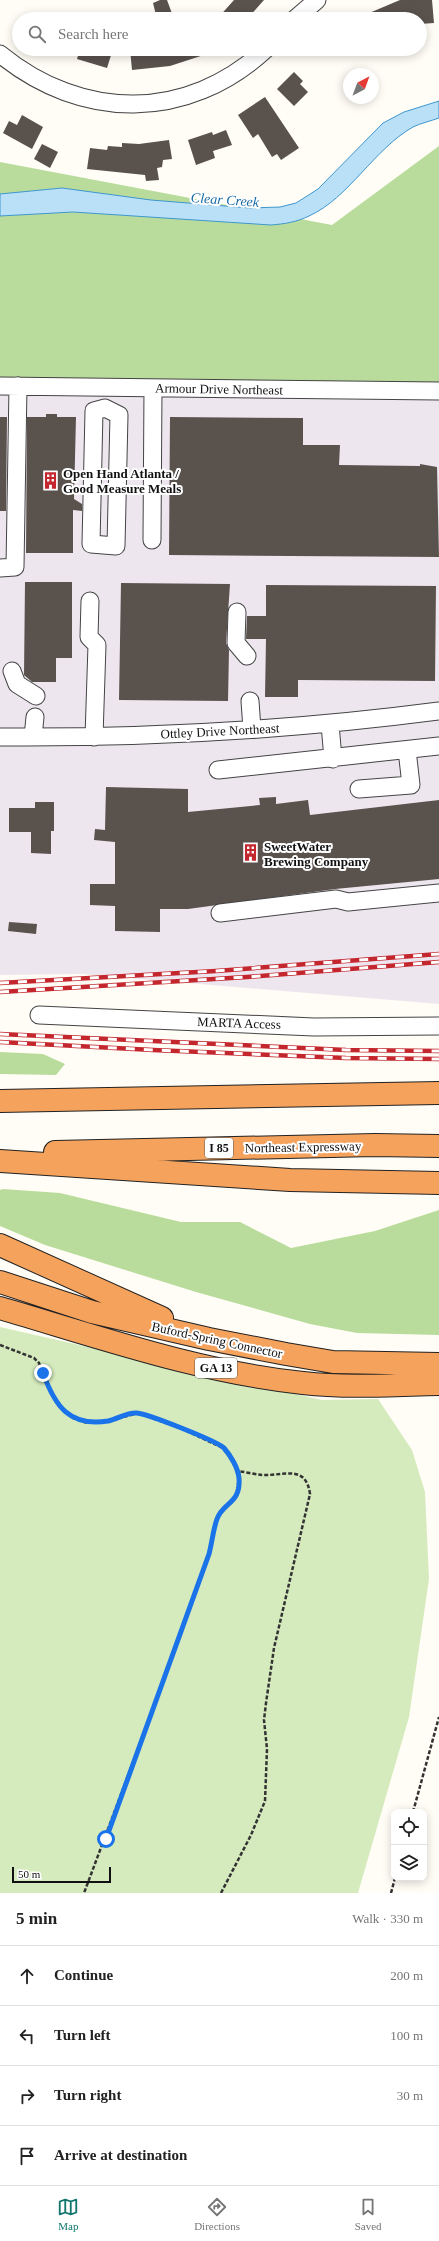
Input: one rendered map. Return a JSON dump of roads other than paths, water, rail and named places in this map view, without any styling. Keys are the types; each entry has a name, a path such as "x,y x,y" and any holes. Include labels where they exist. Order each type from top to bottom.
{"highway":[{"path":"0,1101 439,1093"},
{"name":"Northeast Expressway","path":"0,1154 367,1145 439,1146"},
{"path":"0,1161 290,1180 439,1183"},
{"path":"0,1246 209,1339"},
{"name":"Buford-Spring Connector","path":"0,1282 92,1312 209,1339 333,1362 439,1364"},
{"name":"Buford-Spring Connector","path":"0,1308 169,1358 246,1374 302,1383 354,1386 439,1384"}],"street":[{"path":"302,12 317,0"},
{"path":"0,54 41,83 65,93 94,101 121,104 148,104 196,93 218,84 238,72 257,56"},
{"name":"Armour Drive Northeast","path":"0,386 153,388 358,396 435,396"},
{"path":"0,568 15,567 18,386"},
{"path":"102,388 105,408"},
{"path":"152,540 153,388"},
{"path":"105,408 119,415 116,546 91,544 94,411 105,408"},
{"path":"90,601 89,637 97,645 94,737"},
{"path":"237,612 236,643 246,656"},
{"path":"12,671 17,684 36,696"},
{"path":"250,701 252,729"},
{"name":"Ottley Drive Northeast","path":"0,737 33,737 74,743 94,737 330,724 439,711"},
{"path":"33,737 34,717"},
{"path":"330,724 333,759"},
{"path":"218,770 333,759 439,746"},
{"path":"360,789 411,785 407,750"},
{"path":"220,913 336,899 348,902 439,893"},
{"name":"MARTA Access","path":"39,1015 314,1027 439,1026"}],"water":[{"path":"439,101 439,118 419,124 399,136 337,198 309,216 295,221 271,225 73,212 0,216 0,194 62,188 151,200 250,208 280,207 296,203 318,189 383,123 404,112"}],"railway":[{"path":"0,983 216,971 439,954"},
{"path":"0,992 247,977 439,962"},
{"path":"0,1034 346,1050 439,1051"},
{"path":"0,1042 346,1058 439,1059"}],"place":[{"name":"Open Hand Atlanta / Good Measure Meals","path":"50,480"},
{"name":"SweetWater Brewing Company","path":"251,853"}],"water label":[{"name":"Clear Creek","path":"225,200"}]}
